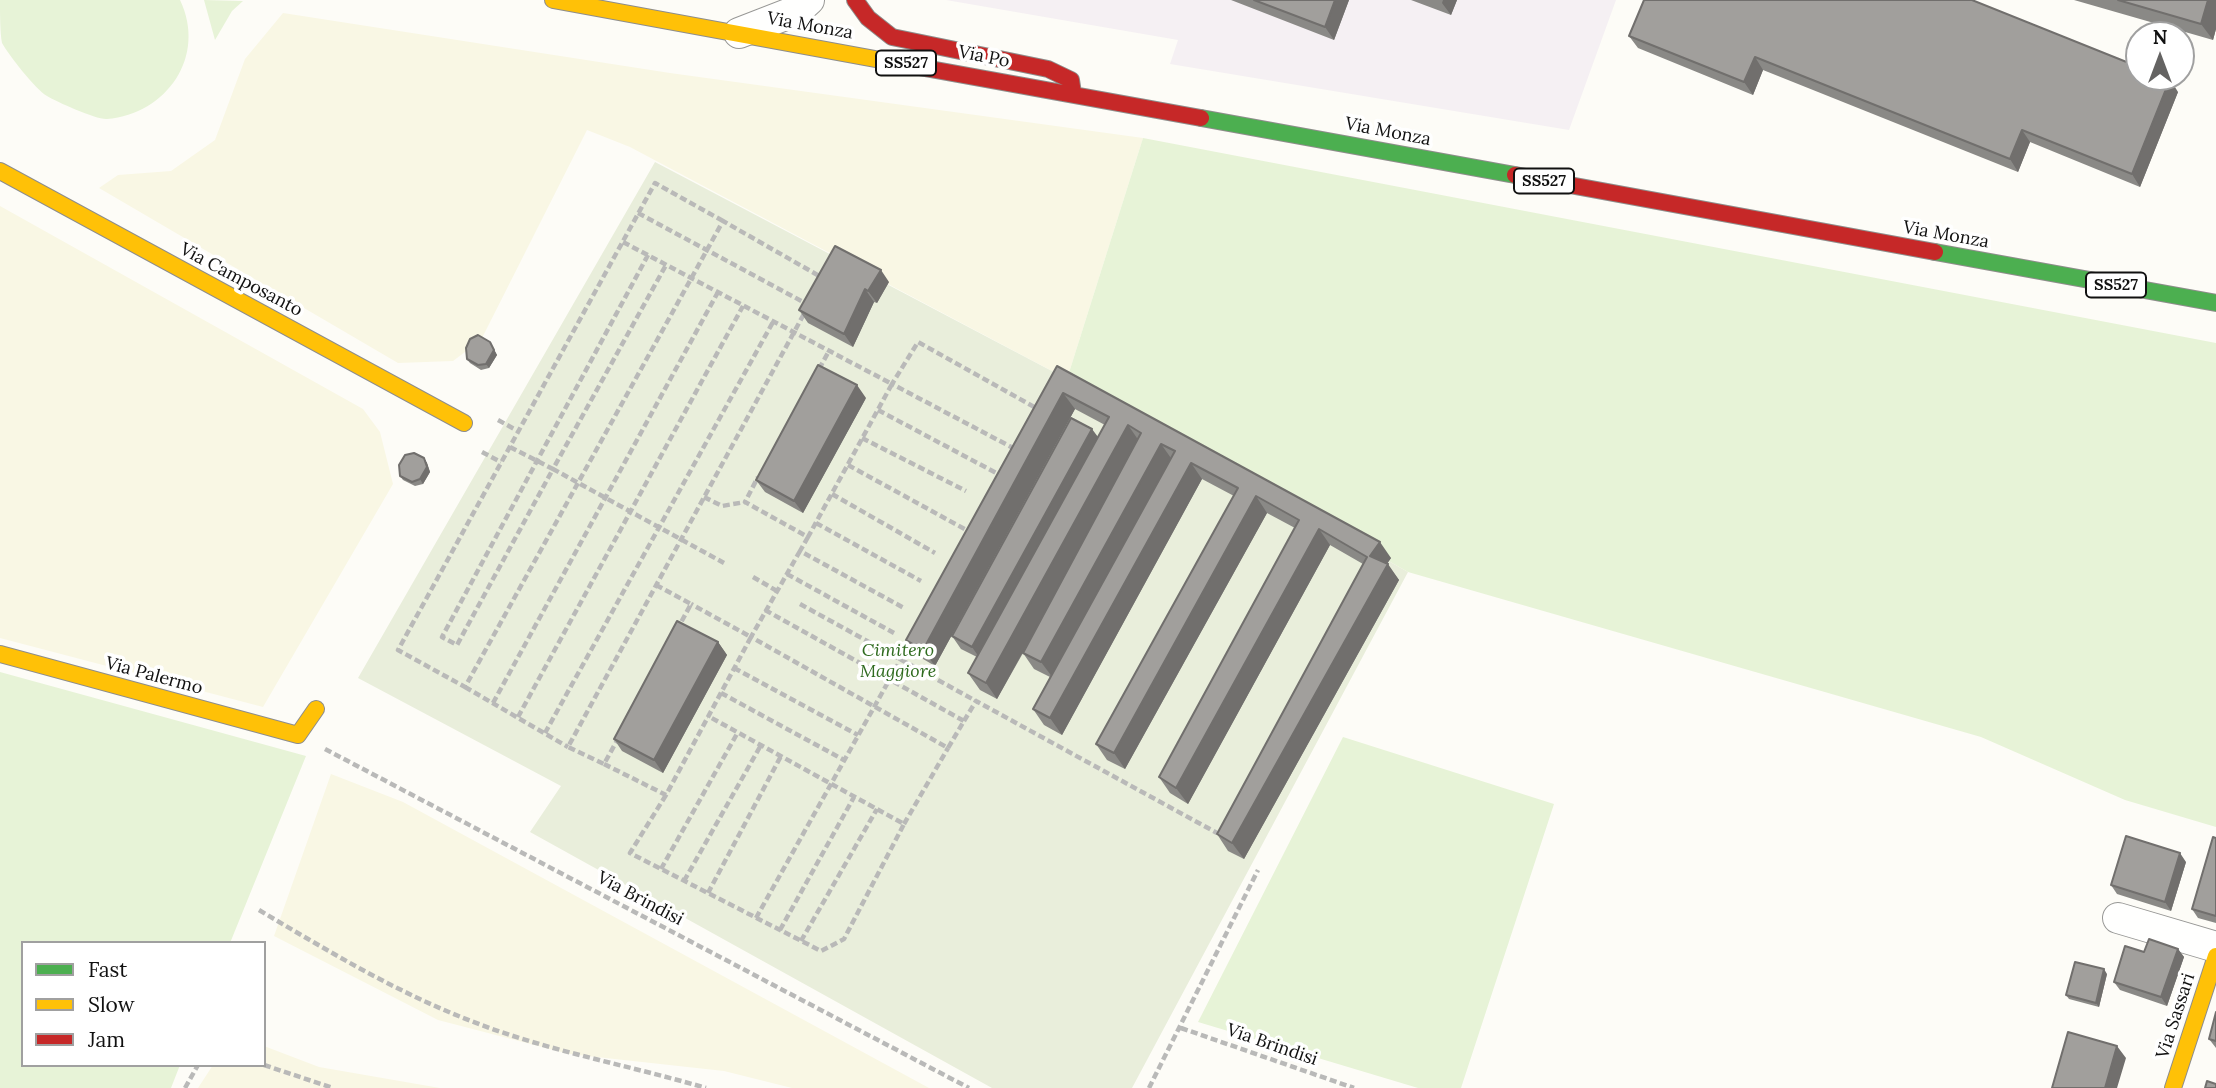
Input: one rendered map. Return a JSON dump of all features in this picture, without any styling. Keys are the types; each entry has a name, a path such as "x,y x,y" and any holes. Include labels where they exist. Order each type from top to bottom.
{"main road":[{"name":"Via Monza","path":"553,0 2216,303"},
{"name":"Via Po","path":"855,0 868,18 892,37 1048,69 1072,80 1073,93"},
{"name":"Via Camposanto","path":"0,171 464,423"},
{"name":"Via Palermo","path":"0,654 298,735"},
{"path":"298,735 316,709"},
{"name":"Via Sassari","path":"2173,1088 2216,956"}],"street":[{"path":"739,33 798,10 809,0"},
{"path":"2118,918 2216,947"}],"path":[{"path":"666,795 569,747 398,650 655,183 823,278 818,287"},
{"path":"638,214 809,305"},
{"path":"465,687 723,220"},
{"path":"623,242 1016,448"},
{"path":"648,255 442,637 457,645 666,265"},
{"path":"493,703 718,292"},
{"path":"569,747 814,296"},
{"path":"518,717 743,306"},
{"path":"545,733 773,322"},
{"path":"976,701 904,824 844,939 821,951 630,853 666,795 765,610 918,342 1037,408 1031,418"},
{"path":"816,374 829,351"},
{"path":"878,410 1000,475"},
{"path":"498,420 518,431"},
{"path":"862,438 967,491"},
{"path":"1011,457 1021,438"},
{"path":"510,447 724,563"},
{"path":"482,452 501,462"},
{"path":"848,464 970,532 976,521"},
{"path":"994,486 1005,466"},
{"path":"745,502 764,467"},
{"path":"832,494 935,553"},
{"path":"704,497 722,506 745,502 808,537"},
{"path":"816,523 921,582"},
{"path":"800,551 904,607"},
{"path":"786,574 894,633"},
{"path":"753,577 777,591"},
{"path":"656,585 948,748"},
{"path":"677,629 691,604"},
{"path":"800,604 1217,833"},
{"path":"765,610 964,721"},
{"path":"756,918 901,659"},
{"path":"734,668 858,735"},
{"path":"721,693 844,760"},
{"path":"708,716 904,824"},
{"path":"604,764 624,727"},
{"path":"661,869 738,732"},
{"name":"Via Brindisi","path":"298,735 969,1088"},
{"path":"684,881 761,745"},
{"path":"708,893 781,756"},
{"path":"780,930 854,797"},
{"path":"801,941 877,809"},
{"path":"1149,1088 1258,870"},
{"path":"259,910 359,969 471,1021 554,1048 620,1063 706,1088"},
{"name":"Via Brindisi","path":"1181,1028 1354,1088"},
{"path":"266,1066 333,1088"},
{"path":"185,1088 197,1067"}],"shaded area":[{"path":"946,0 1616,0 1569,130 1170,64 1178,40"},
{"path":"283,13 670,73 1143,138 1067,379 630,147 587,130 481,340 453,361 398,363 99,188 118,175 171,171 215,140 245,59"},
{"path":"0,206 363,409 380,432 393,484 263,707 0,638"},
{"path":"331,774 403,802 929,1088 792,1088 724,1071 569,1054 438,1020 274,936"},
{"path":"266,1047 319,1067 440,1088 198,1088 212,1067 266,1067"}],"green space":[{"path":"0,0 180,0 187,21 185,61 164,94 148,106 128,115 107,119 95,117 47,96 36,87 10,55 2,43"},
{"path":"204,0 243,1 232,11 215,40"},
{"path":"1143,138 2216,343 2216,827 2125,800 1981,737 1408,572 1067,379"},
{"name":"Cimitero Maggiore","path":"655,162 1067,379 1408,572 1132,1088 992,1088 530,832 561,786 358,678"},
{"path":"0,672 306,756 231,941 21,941 21,1067 179,1067 171,1088 0,1088"},
{"path":"1343,737 1554,804 1461,1088 1418,1088 1198,1022"}],"building":[{"path":"1254,0 1335,0 1325,27"},
{"path":"1644,0 1972,0 2125,61 2125,91 2165,91 2132,174 2022,130 2010,159 1755,57 1744,82 1629,36"},
{"path":"2118,0 2208,0 2201,24"},
{"path":"835,246 881,270 868,291 865,289 844,334 799,310"},
{"path":"478,335 490,342 494,350 486,364 478,365 467,359 466,348 470,339"},
{"path":"818,365 857,385 794,501 756,480"},
{"path":"1057,366 1380,542 1370,556 1388,564 1232,843 1217,834 1367,557 1319,529 1176,788 1159,777 1299,520 1256,496 1114,753 1096,744 1238,488 1191,463 1050,718 1033,709 1175,451 1161,444 1041,662 1023,653 1141,433 1128,425 986,683 968,673 1109,417 1063,393 923,650 906,640"},
{"path":"1071,418 1092,429 972,647 952,636"},
{"path":"414,453 424,458 427,467 420,479 412,482 400,476 399,465 405,455"},
{"path":"677,621 718,642 654,760 614,739"},
{"path":"2126,836 2180,853 2165,902 2111,885"},
{"path":"2213,837 2216,838 2216,916 2192,909"},
{"path":"2149,939 2178,949 2161,997 2114,982 2125,946 2144,952"},
{"path":"2075,962 2104,969 2096,1003 2066,995"},
{"path":"2216,1012 2216,1041 2209,1039"},
{"path":"2068,1032 2117,1046 2105,1088 2052,1088"},
{"path":"2207,1081 2216,1084 2216,1088 2205,1088"}],"traffic: fast":[{"path":"1201,118 1515,175"},
{"path":"1935,252 2216,303"}],"traffic: slow":[{"path":"553,0 908,65"},
{"path":"0,171 464,423"},
{"path":"0,654 298,735 316,709"},
{"path":"2173,1088 2216,956"}],"traffic: jam":[{"path":"855,0 868,18 892,37 1048,69 1071,80 1073,93"},
{"path":"908,65 1201,118"},
{"path":"1515,175 1935,252"}]}
